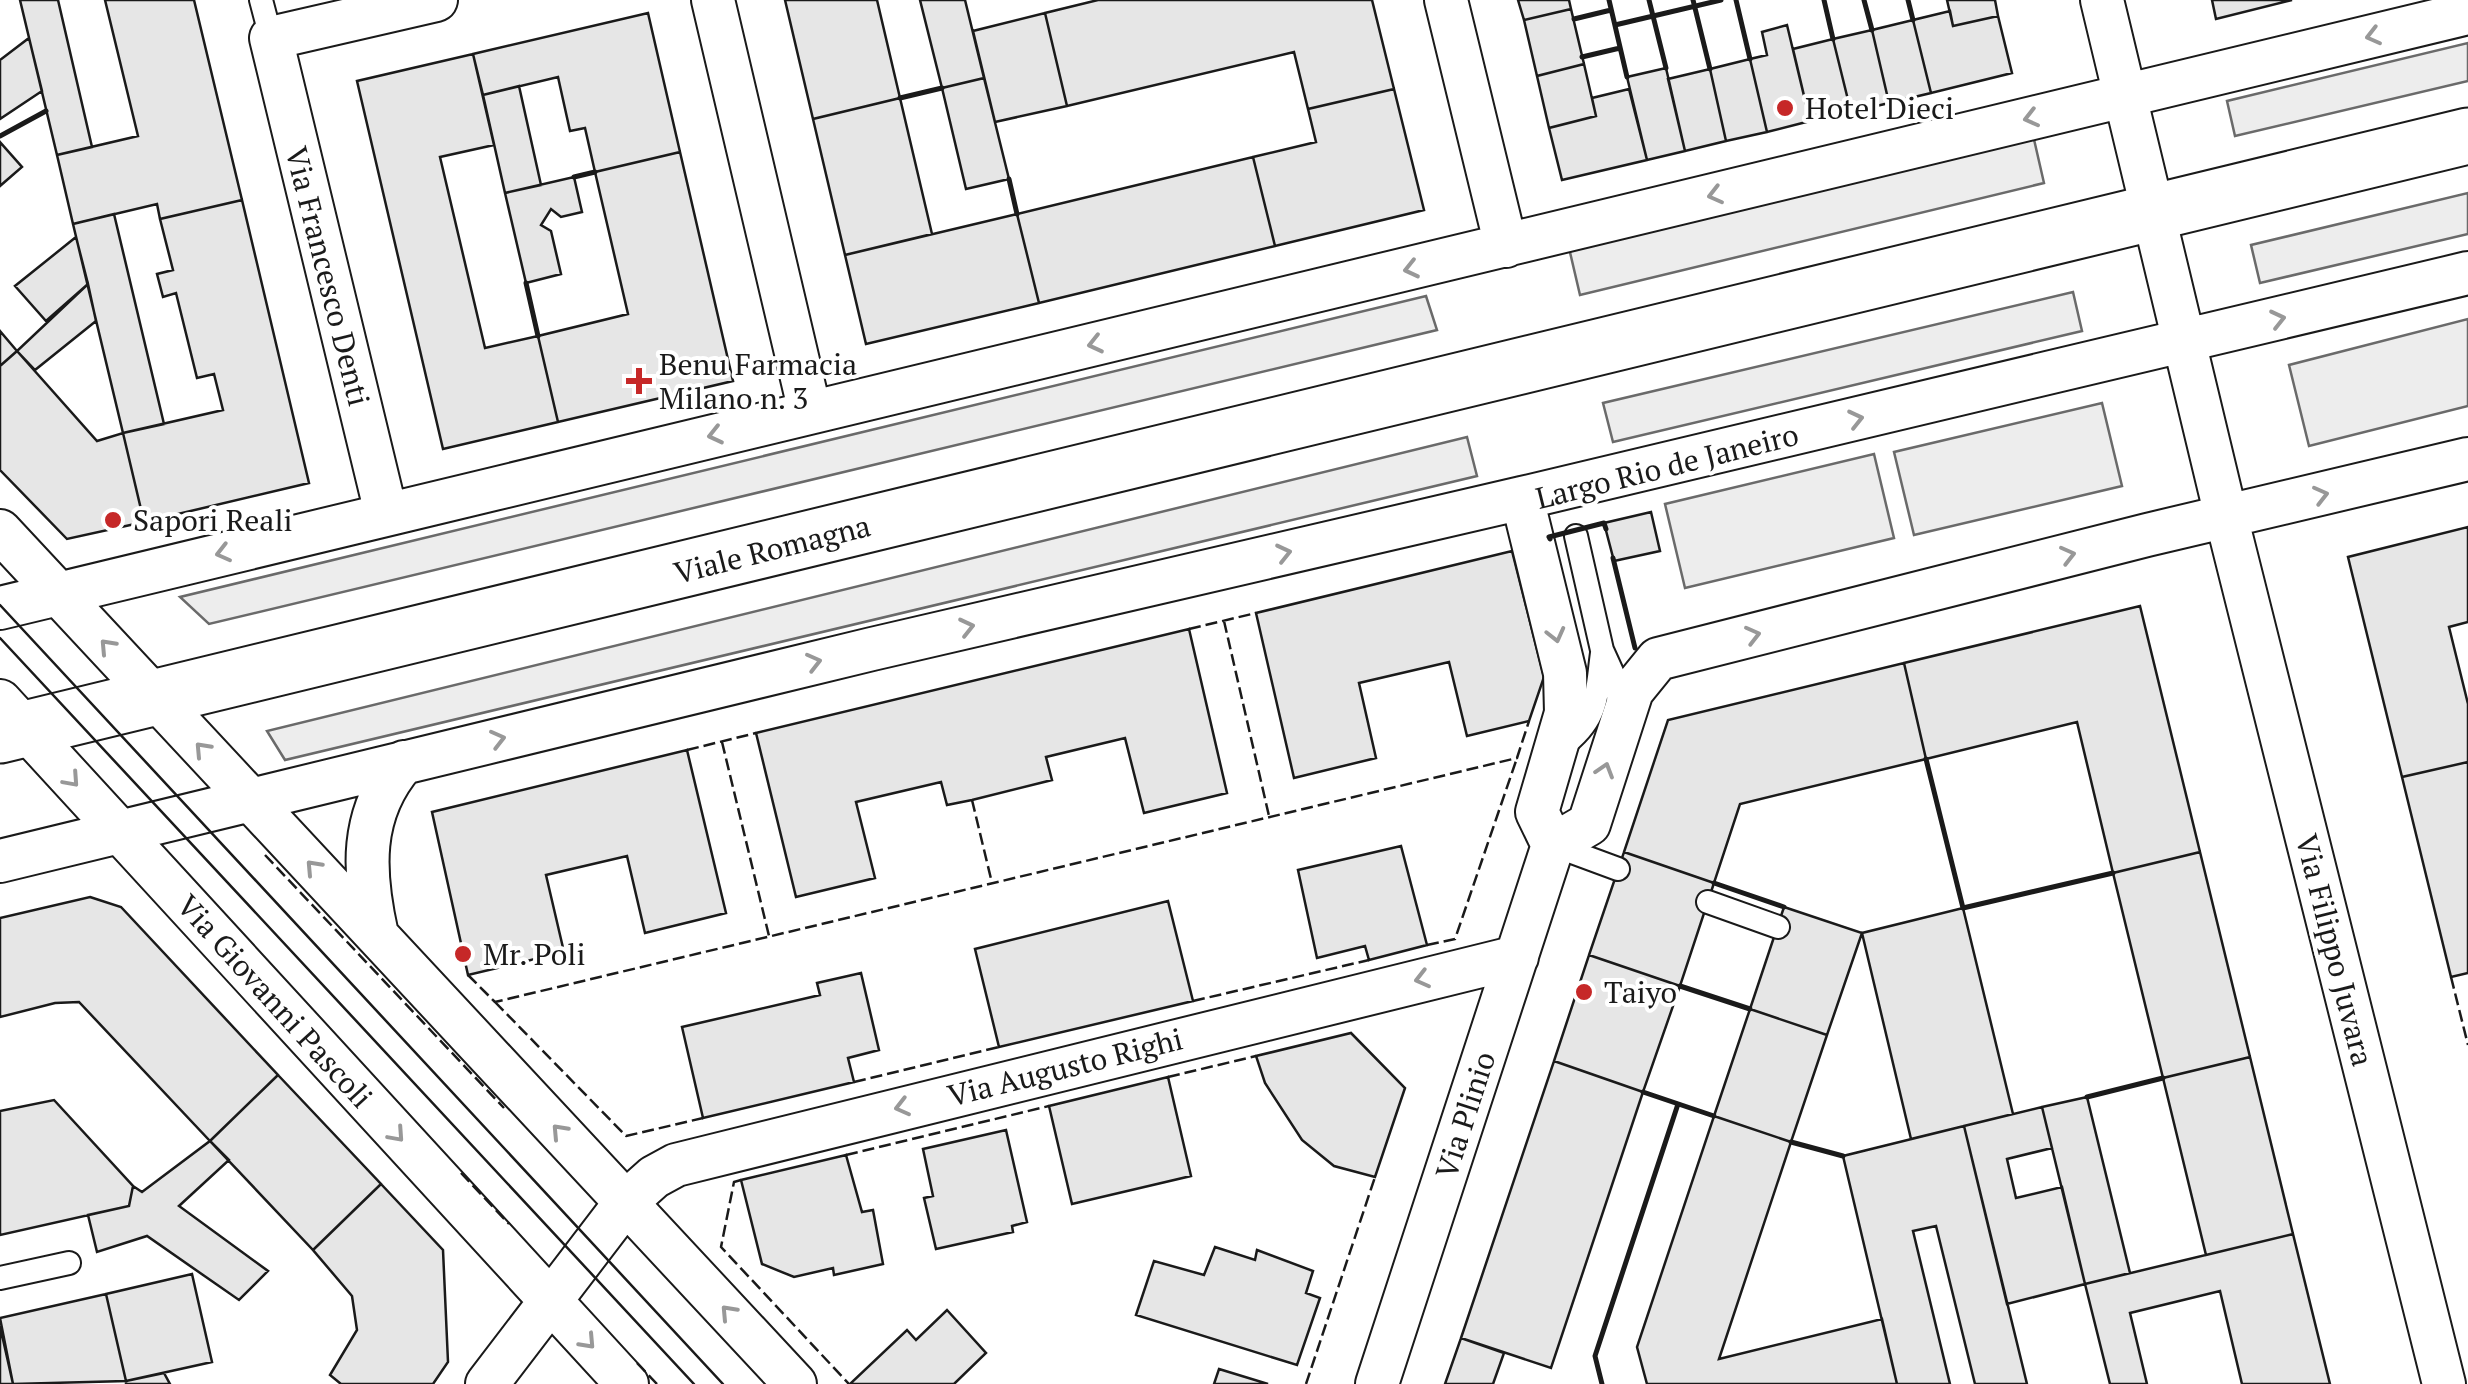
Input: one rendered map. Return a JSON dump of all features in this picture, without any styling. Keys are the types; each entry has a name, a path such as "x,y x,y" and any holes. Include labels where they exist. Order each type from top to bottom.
{"main road":[{"path":"2153,213 2468,136"},
{"name":"Viale Romagna","path":"9,722 155,698 2153,213"}],"street":[{"path":"266,19 436,0"},
{"path":"713,0 810,412"},
{"path":"1446,0 1506,246"},
{"path":"2102,0 2226,516"},
{"path":"0,608 2468,13"},
{"name":"Via Francesco Denti","path":"266,19 386,513"},
{"name":"Largo Rio de Janeiro","path":"1553,845 1537,812 1566,713 1565,673 1522,498 2468,273"},
{"path":"1553,845 1589,824 1632,690 1658,659 2468,459"},
{"path":"0,861 872,648 1522,498"},
{"name":"Via Filippo Juvara","path":"2226,516 2444,1384"},
{"path":"0,531 794,1384"},
{"name":"Via Giovanni Pascoli","path":"9,722 118,830 627,1384"},
{"path":"376,935 368,897 369,826 388,780 404,762"},
{"name":"Via Plinio","path":"1378,1384 1553,845"},
{"name":"Via Augusto Righi","path":"626,1202 654,1177 701,1156 1517,957"},
{"path":"487,1384 626,1202"}],"lane":[{"path":"1576,536 1602,650 1617,683 1621,720"},
{"path":"1554,752 1582,732 1596,704 1602,650"},
{"path":"1553,845 1618,869"},
{"path":"1708,902 1778,927"},
{"path":"0,1278 68,1262"}],"shaded area":[{"path":"2468,43 2468,81 2235,136 2227,101"},
{"path":"2033,135 2044,183 1580,295 1569,248"},
{"path":"2468,193 2468,234 2260,283 2251,245"},
{"path":"2073,292 2082,331 1613,442 1603,403"},
{"path":"1426,296 1437,330 209,624 180,597"},
{"path":"2468,319 2468,406 2309,446 2289,365"},
{"path":"2102,403 2122,486 1914,535 1894,452"},
{"path":"1467,437 1477,476 285,760 267,731"},
{"path":"1874,454 1894,538 1685,588 1665,504"}],"building":[{"path":"20,0 58,0 92,147 57,155"},
{"path":"105,0 194,0 242,200 160,219 157,204 73,224 57,155 138,136"},
{"path":"785,0 877,0 900,98 813,119"},
{"path":"920,0 965,0 984,78 942,88"},
{"path":"1098,0 1372,0 1394,89 1308,109 1294,52 1067,106 1045,13"},
{"path":"1518,0 1569,0 1571,9 1524,20"},
{"path":"1947,0 1995,0 1998,16 1953,26"},
{"path":"2212,0 2292,0 2216,19"},
{"path":"1571,9 1584,64 1537,76 1524,20"},
{"path":"1950,11 1953,26 1998,16 2012,73 1931,93 1913,20"},
{"path":"648,13 680,152 595,172 585,128 570,131 558,77 483,95 473,54"},
{"path":"1045,13 1067,106 995,122 973,31"},
{"path":"1913,20 1931,93 1889,103 1872,30"},
{"path":"1787,25 1810,121 1767,132 1750,59 1767,55 1762,32"},
{"path":"1872,30 1889,103 1851,112 1833,39"},
{"path":"29,38 42,91 0,119 0,60"},
{"path":"1833,39 1851,112 1810,121 1793,49"},
{"path":"473,54 494,145 440,157 485,348 538,336 558,422 443,449 357,81"},
{"path":"1750,59 1767,132 1726,141 1710,69"},
{"path":"1584,64 1596,116 1549,128 1537,76"},
{"path":"1666,68 1685,151 1647,160 1627,77"},
{"path":"1710,69 1726,141 1685,151 1668,79"},
{"path":"984,78 1009,179 966,189 942,88"},
{"path":"519,86 541,185 505,193 483,95"},
{"path":"1394,89 1424,210 1275,246 1253,157 1316,142 1308,109"},
{"path":"1629,89 1647,160 1562,180 1549,128 1596,116 1592,98"},
{"path":"900,98 932,234 845,255 813,119"},
{"path":"0,142 22,167 0,186"},
{"path":"680,152 733,381 558,422 538,336 628,314 595,172"},
{"path":"1253,157 1275,246 1039,303 1017,214"},
{"path":"574,177 582,212 561,217 551,209 541,225 551,231 561,274 526,283 505,193"},
{"path":"242,200 309,483 144,522 123,433 223,410 214,374 197,378 176,293 163,297 157,274 173,270 160,219"},
{"path":"114,214 164,424 123,433 73,224"},
{"path":"1017,214 1039,303 866,344 845,255"},
{"path":"76,237 88,284 46,321 15,286"},
{"path":"88,284 96,321 35,370 17,351"},
{"path":"0,331 17,351 0,366"},
{"path":"17,351 97,441 123,433 144,522 67,539 0,470 0,366"},
{"path":"1651,512 1660,551 1614,561 1604,523"},
{"path":"2468,527 2468,622 2449,627 2468,704 2468,762 2402,777 2348,557"},
{"path":"1512,551 1544,677 1529,721 1467,736 1449,662 1359,683 1376,758 1294,778 1256,613"},
{"path":"2140,606 2200,852 2113,873 2077,722 1926,759 1904,663"},
{"path":"1189,629 1227,793 1144,813 1125,738 1046,757 1052,780 972,800 947,805 941,782 856,802 875,878 796,897 756,733"},
{"path":"1904,663 1926,759 1740,804 1714,883 1624,852 1668,720"},
{"path":"687,750 726,913 645,933 627,856 546,875 564,952 468,975 432,812"},
{"path":"2468,762 2468,973 2451,977 2402,777"},
{"path":"1401,846 1427,945 1369,960 1365,946 1317,958 1298,870"},
{"path":"1624,852 1714,883 1680,986 1589,955"},
{"path":"2200,852 2250,1057 2163,1078 2113,873"},
{"path":"90,897 121,907 278,1075 210,1141 79,1002 55,1003 0,1017 0,918"},
{"path":"1168,901 1193,1001 999,1047 975,949"},
{"path":"1784,907 1862,933 1827,1035 1750,1009"},
{"path":"1963,908 2013,1114 1911,1139 1862,933"},
{"path":"1589,955 1680,986 1643,1092 1554,1061"},
{"path":"861,973 879,1050 848,1058 854,1082 703,1118 682,1027 820,995 817,983"},
{"path":"1750,1009 1827,1035 1791,1142 1714,1116"},
{"path":"1351,1033 1405,1088 1375,1177 1334,1166 1302,1140 1265,1083 1256,1056"},
{"path":"2250,1057 2293,1234 2206,1255 2163,1078"},
{"path":"1554,1061 1643,1092 1551,1368 1461,1338"},
{"path":"278,1075 381,1184 313,1250 210,1141"},
{"path":"1168,1077 1191,1176 1072,1204 1049,1106"},
{"path":"2087,1097 2130,1273 2085,1284 2042,1107"},
{"path":"54,1100 133,1186 129,1206 0,1235 0,1111"},
{"path":"2042,1107 2052,1148 2007,1159 2016,1198 2062,1187 2085,1284 2007,1304 1964,1126"},
{"path":"1714,1116 1791,1142 1719,1359 1882,1319 1897,1384 1647,1384 1637,1347"},
{"path":"1964,1126 2027,1384 1975,1384 1936,1226 1913,1231 1950,1384 1897,1384 1843,1156"},
{"path":"1006,1130 1027,1222 1012,1226 1013,1232 936,1249 924,1198 933,1196 923,1149"},
{"path":"210,1141 229,1160 179,1206 268,1271 239,1300 147,1236 97,1252 88,1215 129,1206 133,1186 142,1192"},
{"path":"846,1155 862,1212 873,1210 883,1264 834,1275 833,1268 794,1277 762,1264 741,1180"},
{"path":"381,1184 443,1250 448,1362 433,1384 341,1384 330,1375 357,1330 352,1296 313,1250"},
{"path":"2293,1234 2330,1384 2242,1384 2220,1291 2130,1313 2147,1384 2110,1384 2085,1284"},
{"path":"1215,1247 1255,1260 1257,1250 1313,1271 1306,1293 1320,1298 1297,1365 1136,1315 1154,1261 1204,1275"},
{"path":"192,1274 212,1362 126,1381 106,1294"},
{"path":"106,1294 126,1381 13,1384 0,1318"},
{"path":"947,1310 986,1353 954,1384 850,1384 907,1330 916,1340"},
{"path":"0,1326 13,1384 0,1384"},
{"path":"1461,1338 1504,1353 1493,1384 1445,1384"},
{"path":"1219,1369 1268,1384 1214,1384"},
{"path":"164,1373 170,1384 126,1384 126,1381"}],"tram line":[{"path":"0,605 723,1384"},
{"path":"0,638 694,1384"}],"fence":[{"path":"1189,629 1256,613"},
{"path":"1224,621 1269,816"},
{"path":"468,975 495,1002 1517,758 1529,721"},
{"path":"687,750 756,733"},
{"path":"722,742 769,936"},
{"path":"1427,945 1455,939 1517,758"},
{"path":"972,800 992,883"},
{"path":"265,855 504,1108"},
{"path":"1193,1001 1369,960"},
{"path":"2451,977 2468,1045"},
{"path":"495,1002 626,1136 703,1118"},
{"path":"854,1082 999,1047"},
{"path":"1168,1077 1256,1056"},
{"path":"846,1155 1049,1106"},
{"path":"461,1173 509,1224"},
{"path":"1306,1384 1375,1177"},
{"path":"741,1180 734,1182 721,1247 849,1384"},
{"path":"637,1363 657,1384"}],"wall":[{"path":"1609,0 1627,77"},
{"path":"1649,0 1666,68"},
{"path":"1693,0 1710,69"},
{"path":"1615,25 1721,0"},
{"path":"1736,0 1750,59"},
{"path":"1824,0 1833,39"},
{"path":"1864,0 1872,30"},
{"path":"1908,0 1913,20"},
{"path":"1574,19 1611,10"},
{"path":"1582,57 1620,48"},
{"path":"900,98 942,88"},
{"path":"0,136 46,111"},
{"path":"574,177 595,172"},
{"path":"1009,179 1017,214"},
{"path":"526,283 538,336"},
{"path":"1550,539 1604,523 1606,529"},
{"path":"1613,558 1635,648"},
{"path":"1926,759 1963,908 2113,873"},
{"path":"1714,883 1784,907"},
{"path":"1680,986 1750,1009"},
{"path":"2087,1097 2163,1078"},
{"path":"1643,1092 1714,1116"},
{"path":"1602,1384 1595,1356 1678,1104"},
{"path":"1791,1142 1843,1156"}],"place":[{"name":"Hotel Dieci","path":"1785,108"},
{"name":"Benu Farmacia Milano n. 3","path":"639,381"},
{"name":"Sapori Reali","path":"113,520"},
{"name":"Mr. Poli","path":"463,954"},
{"name":"Taiyo","path":"1584,992"}]}
